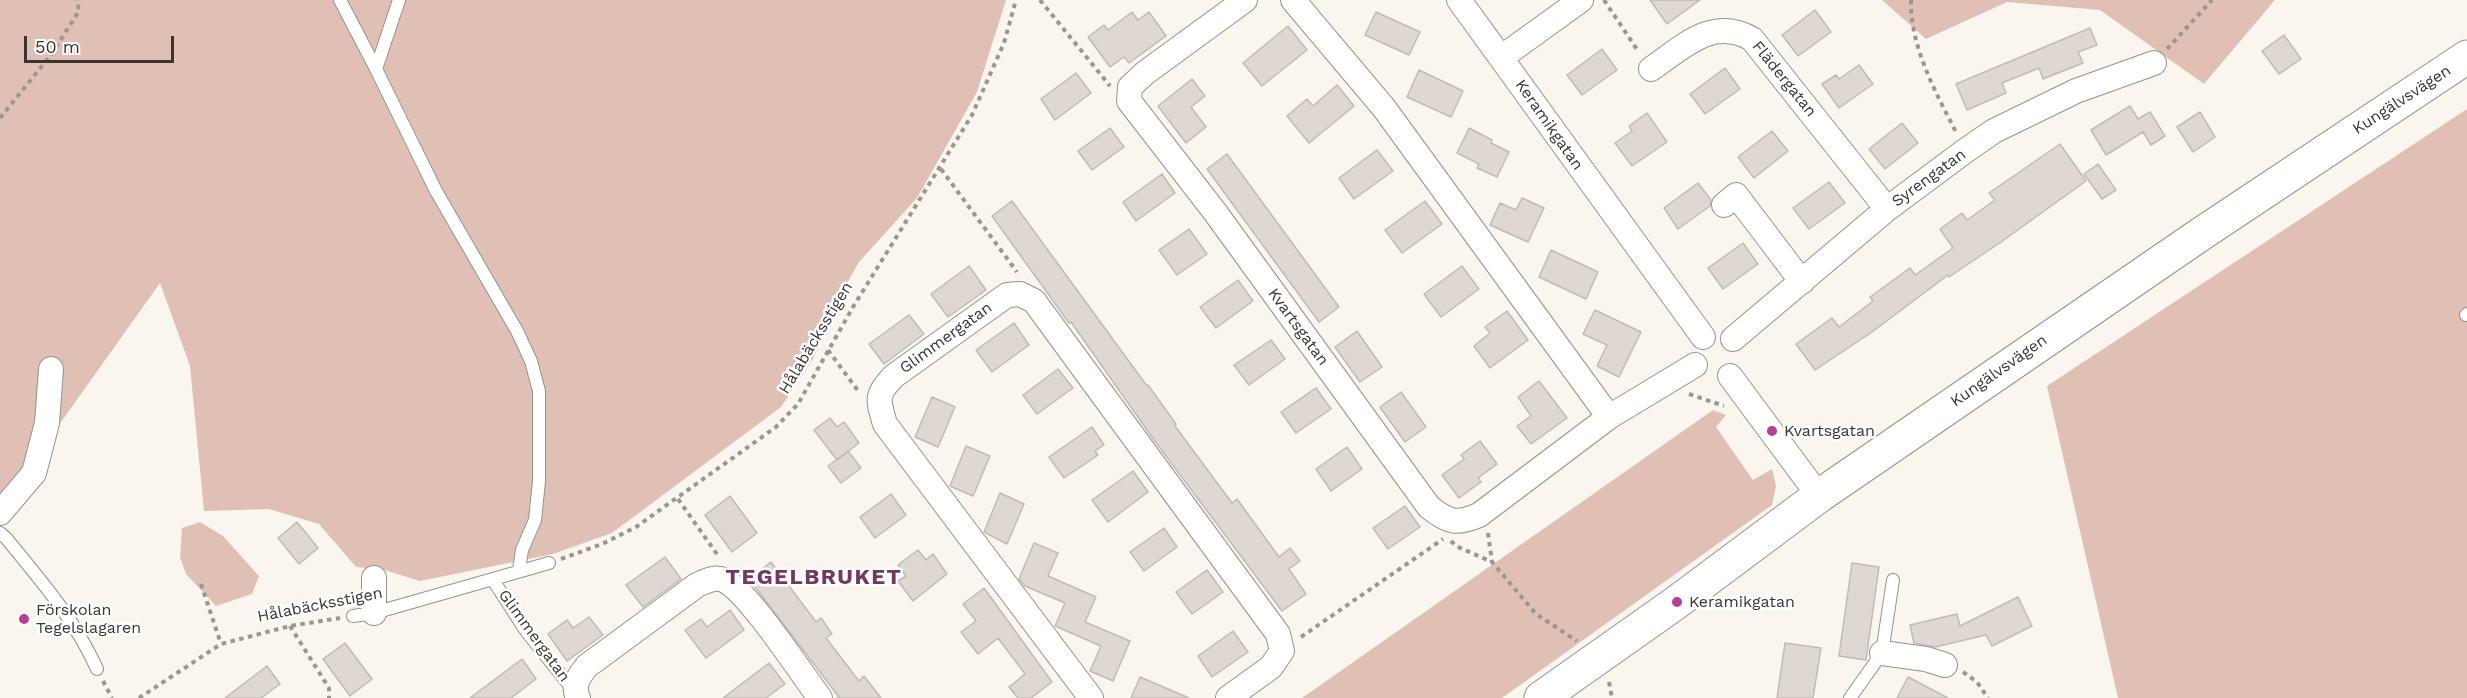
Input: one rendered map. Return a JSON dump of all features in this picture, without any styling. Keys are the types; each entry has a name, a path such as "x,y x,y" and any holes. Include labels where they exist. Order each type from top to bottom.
{"main road":[{"name":"Kungälvsvägen","path":"1560,692 1594,660 1677,603 1819,496 2201,234 2467,57"}],"street":[{"path":"1129,94 1130,87 1145,73 1245,0"},
{"path":"1293,0 1384,108 1609,417"},
{"name":"Keramikgatan","path":"1459,0 1703,337"},
{"path":"1502,57 1581,0"},
{"name":"Flädergatan","path":"1651,69 1700,36 1719,30 1738,30 1752,39 1887,209"},
{"name":"Syrengatan","path":"1733,339 1887,209 1994,131 2076,91 2154,63"},
{"name":"Kvartsgatan","path":"1129,94 1128,101 1215,212 1429,507 1443,518 1464,521 1479,515 1609,417 1695,365"},
{"path":"1724,205 1736,195 1802,282"},
{"path":"1020,294 1034,301 1041,310 1278,634 1282,651 1271,667 1228,698"},
{"name":"Glimmergatan","path":"878,401 881,389 894,376 988,307 1007,295 1020,294"},
{"path":"1718,333 1733,339 1739,348 1740,356 1739,364 1730,376 1723,379 1709,379 1698,370 1695,365 1695,348 1703,337 1718,333"},
{"path":"0,513 34,472 47,423 51,369"},
{"path":"1730,376 1819,496"},
{"path":"878,401 885,424 1091,698"},
{"path":"363,614 374,578"},
{"name":"Glimmergatan","path":"576,695 578,677 587,666 698,585 710,579 722,579"},
{"path":"722,579 741,592 820,698"},
{"path":"1882,652 1926,659 1946,665"}],"lane":[{"path":"340,0 436,192 517,331 531,361 540,391 538,481 535,520 522,550 519,570"},
{"path":"376,69 399,0"},
{"path":"0,533 56,600 84,639 98,669"},
{"name":"Hålabäcksstigen","path":"363,614 549,563"},
{"name":"Glimmergatan","path":"493,580 526,632 576,695"},
{"path":"1850,698 1882,652 1893,580"}],"path":[{"path":"0,118 51,55 79,11 77,0"},
{"name":"Hålabäcksstigen","path":"549,563 602,544 636,527 776,427 798,404 828,350 941,169 983,92 1004,43 1016,0"},
{"path":"1040,0 1116,93 1129,94"},
{"path":"1604,0 1651,69"},
{"path":"1911,0 1915,37 1941,102 1965,151"},
{"path":"2154,63 2212,0"},
{"path":"941,169 947,174 1024,282 1020,294"},
{"path":"828,350 859,391 868,399 878,401"},
{"path":"1664,383 1671,393 1680,391 1730,409"},
{"path":"678,499 725,566 722,579"},
{"path":"1282,651 1446,537 1456,546 1492,562 1536,614 1581,644 1609,683 1612,698"},
{"path":"201,584 221,644"},
{"name":"Hålabäcksstigen","path":"139,698 221,644 290,626 363,614"},
{"path":"290,626 329,688 329,698"},
{"path":"1946,665 1964,672 1977,682 1988,698"}],"shaded area":[{"path":"0,0 1006,0 977,92 917,198 859,262 842,292 813,359 781,407 612,533 553,554 420,581 381,569 356,567 319,524 269,509 204,511 190,366 160,283 19,481 0,501"},
{"path":"1882,0 2275,0 2204,84 2100,10 2007,2 1926,39"},
{"path":"2467,109 2467,698 2118,698 2047,386"},
{"path":"1713,410 1726,415 1716,427 1753,480 1772,469 1776,486 1772,505 1502,698 1302,698"},
{"path":"200,522 223,536 259,576 252,594 216,606 186,574 180,557 182,528"}],"building":[{"path":"1650,0 1700,0 1667,24"},
{"path":"1815,10 1831,32 1798,56 1782,35"},
{"path":"1132,12 1138,20 1149,12 1166,36 1129,63 1124,57 1110,67 1088,37 1104,25 1108,30"},
{"path":"1376,12 1420,32 1409,55 1365,35"},
{"path":"1288,26 1307,50 1262,86 1243,63"},
{"path":"2090,28 2097,45 2078,52 2083,63 2043,79 2039,68 2002,83 2006,93 1967,110 1956,84"},
{"path":"2284,35 2301,59 2279,74 2262,51"},
{"path":"1602,49 1617,70 1582,95 1567,75"},
{"path":"1859,65 1873,84 1839,108 1822,84 1836,75 1839,79"},
{"path":"1725,68 1740,89 1705,114 1690,94"},
{"path":"1419,70 1463,91 1451,117 1407,97"},
{"path":"1076,73 1091,93 1055,120 1041,99"},
{"path":"1192,79 1205,96 1191,107 1206,127 1186,143 1158,106"},
{"path":"1337,85 1354,106 1309,143 1287,116 1307,99 1313,106"},
{"path":"2130,106 2138,119 2150,112 2165,136 2151,145 2143,132 2106,155 2091,130"},
{"path":"2200,112 2215,137 2193,152 2177,127"},
{"path":"1647,113 1667,142 1632,166 1615,143 1632,131 1629,126"},
{"path":"1902,123 1918,143 1885,169 1869,149"},
{"path":"1110,128 1124,147 1092,170 1078,151"},
{"path":"1469,128 1509,152 1497,177 1477,168 1479,164 1457,153"},
{"path":"1772,131 1788,151 1754,178 1738,157"},
{"path":"2060,144 2086,181 2001,242 1949,277 1948,275 1872,332 1815,370 1796,344 1832,318 1839,327 1873,301 1870,297 1910,268 1915,275 1953,248 1940,229 1962,213 1967,220 1995,200 1989,193"},
{"path":"1377,150 1393,171 1354,199 1339,178"},
{"path":"1227,154 1339,307 1319,322 1207,169"},
{"path":"2098,164 2116,190 2102,199 2084,174"},
{"path":"1162,174 1175,193 1136,221 1123,202"},
{"path":"1829,182 1845,203 1809,229 1793,208"},
{"path":"1698,183 1711,200 1710,206 1678,229 1664,208"},
{"path":"1522,198 1544,208 1528,242 1490,225 1500,203 1516,210"},
{"path":"1012,201 1232,503 1237,499 1279,557 1290,548 1300,561 1289,569 1306,594 1282,611 1154,440 1071,322 1069,323 992,216"},
{"path":"1425,201 1442,224 1402,253 1385,230"},
{"path":"1189,229 1207,254 1177,275 1159,250"},
{"path":"1743,243 1758,264 1723,289 1708,268"},
{"path":"1551,250 1598,272 1586,299 1539,277"},
{"path":"969,266 986,290 948,317 931,294"},
{"path":"1462,266 1479,289 1441,317 1424,294"},
{"path":"1238,280 1253,301 1216,328 1200,307"},
{"path":"1595,310 1641,332 1619,377 1597,366 1607,345 1583,334"},
{"path":"1507,311 1528,340 1490,368 1474,346 1490,333 1485,327"},
{"path":"909,315 924,334 884,364 869,344"},
{"path":"1014,323 1029,345 992,372 976,350"},
{"path":"1357,331 1382,367 1360,382 1335,347"},
{"path":"1271,340 1285,359 1249,385 1234,365"},
{"path":"1058,369 1073,388 1037,414 1023,395"},
{"path":"1539,381 1567,418 1531,444 1517,426 1531,416 1518,397"},
{"path":"1316,388 1331,409 1296,433 1281,412"},
{"path":"1401,392 1426,427 1405,442 1380,407"},
{"path":"932,397 955,407 938,447 915,437"},
{"path":"830,418 837,427 844,422 859,443 837,460 814,430"},
{"path":"1092,427 1104,445 1095,451 1098,455 1064,478 1049,457"},
{"path":"1480,441 1497,464 1478,478 1481,482 1459,498 1442,475 1464,459 1461,455"},
{"path":"966,446 990,456 973,496 950,486"},
{"path":"1347,447 1362,469 1331,491 1316,469"},
{"path":"848,451 861,468 841,483 828,466"},
{"path":"1133,471 1148,492 1108,522 1092,500"},
{"path":"1000,493 1024,504 1007,544 984,532"},
{"path":"891,494 906,515 875,538 860,517"},
{"path":"730,496 757,533 732,552 705,515"},
{"path":"1405,506 1420,527 1388,549 1373,528"},
{"path":"297,522 318,548 299,564 278,538"},
{"path":"1164,528 1177,547 1144,571 1130,552"},
{"path":"1034,543 1058,553 1048,576 1096,597 1085,622 1130,641 1113,681 1090,671 1101,646 1055,626 1065,603 1025,586 1019,579"},
{"path":"918,550 926,560 933,554 947,574 913,601 898,581 906,576 898,565"},
{"path":"665,557 681,579 643,607 626,585"},
{"path":"771,562 816,622 821,618 832,634 826,638 859,681 864,676 881,698 837,698 839,697 749,579"},
{"path":"1852,563 1879,567 1866,660 1839,656"},
{"path":"1207,570 1223,592 1192,614 1176,592"},
{"path":"984,588 1052,682 1031,698 1018,698 1009,687 1025,674 998,638 978,654 961,632 976,621 963,604"},
{"path":"2018,597 2032,626 1992,646 1986,635 1935,647 1914,643 1910,625 1957,614 1960,626"},
{"path":"730,610 744,630 706,658 685,630 701,619 707,627"},
{"path":"589,617 603,635 567,661 548,634 567,620 573,628"},
{"path":"1233,631 1248,652 1212,677 1198,656"},
{"path":"345,643 372,679 350,696 323,659"},
{"path":"1785,643 1821,648 1813,698 1777,698"},
{"path":"522,659 536,679 511,698 470,698"},
{"path":"769,663 785,684 766,698 723,698"},
{"path":"267,666 280,684 261,698 225,698"},
{"path":"1140,677 1189,698 1131,698"},
{"path":"1908,677 1948,698 1897,698"}],"place":[{"name":"Kvartsgatan","path":"1772,431"},
{"name":"Keramikgatan","path":"1677,602"},
{"name":"Förskolan Tegelslagaren","path":"24,619"}],"district":[{"name":"TEGELBRUKET","path":"814,578"}]}
